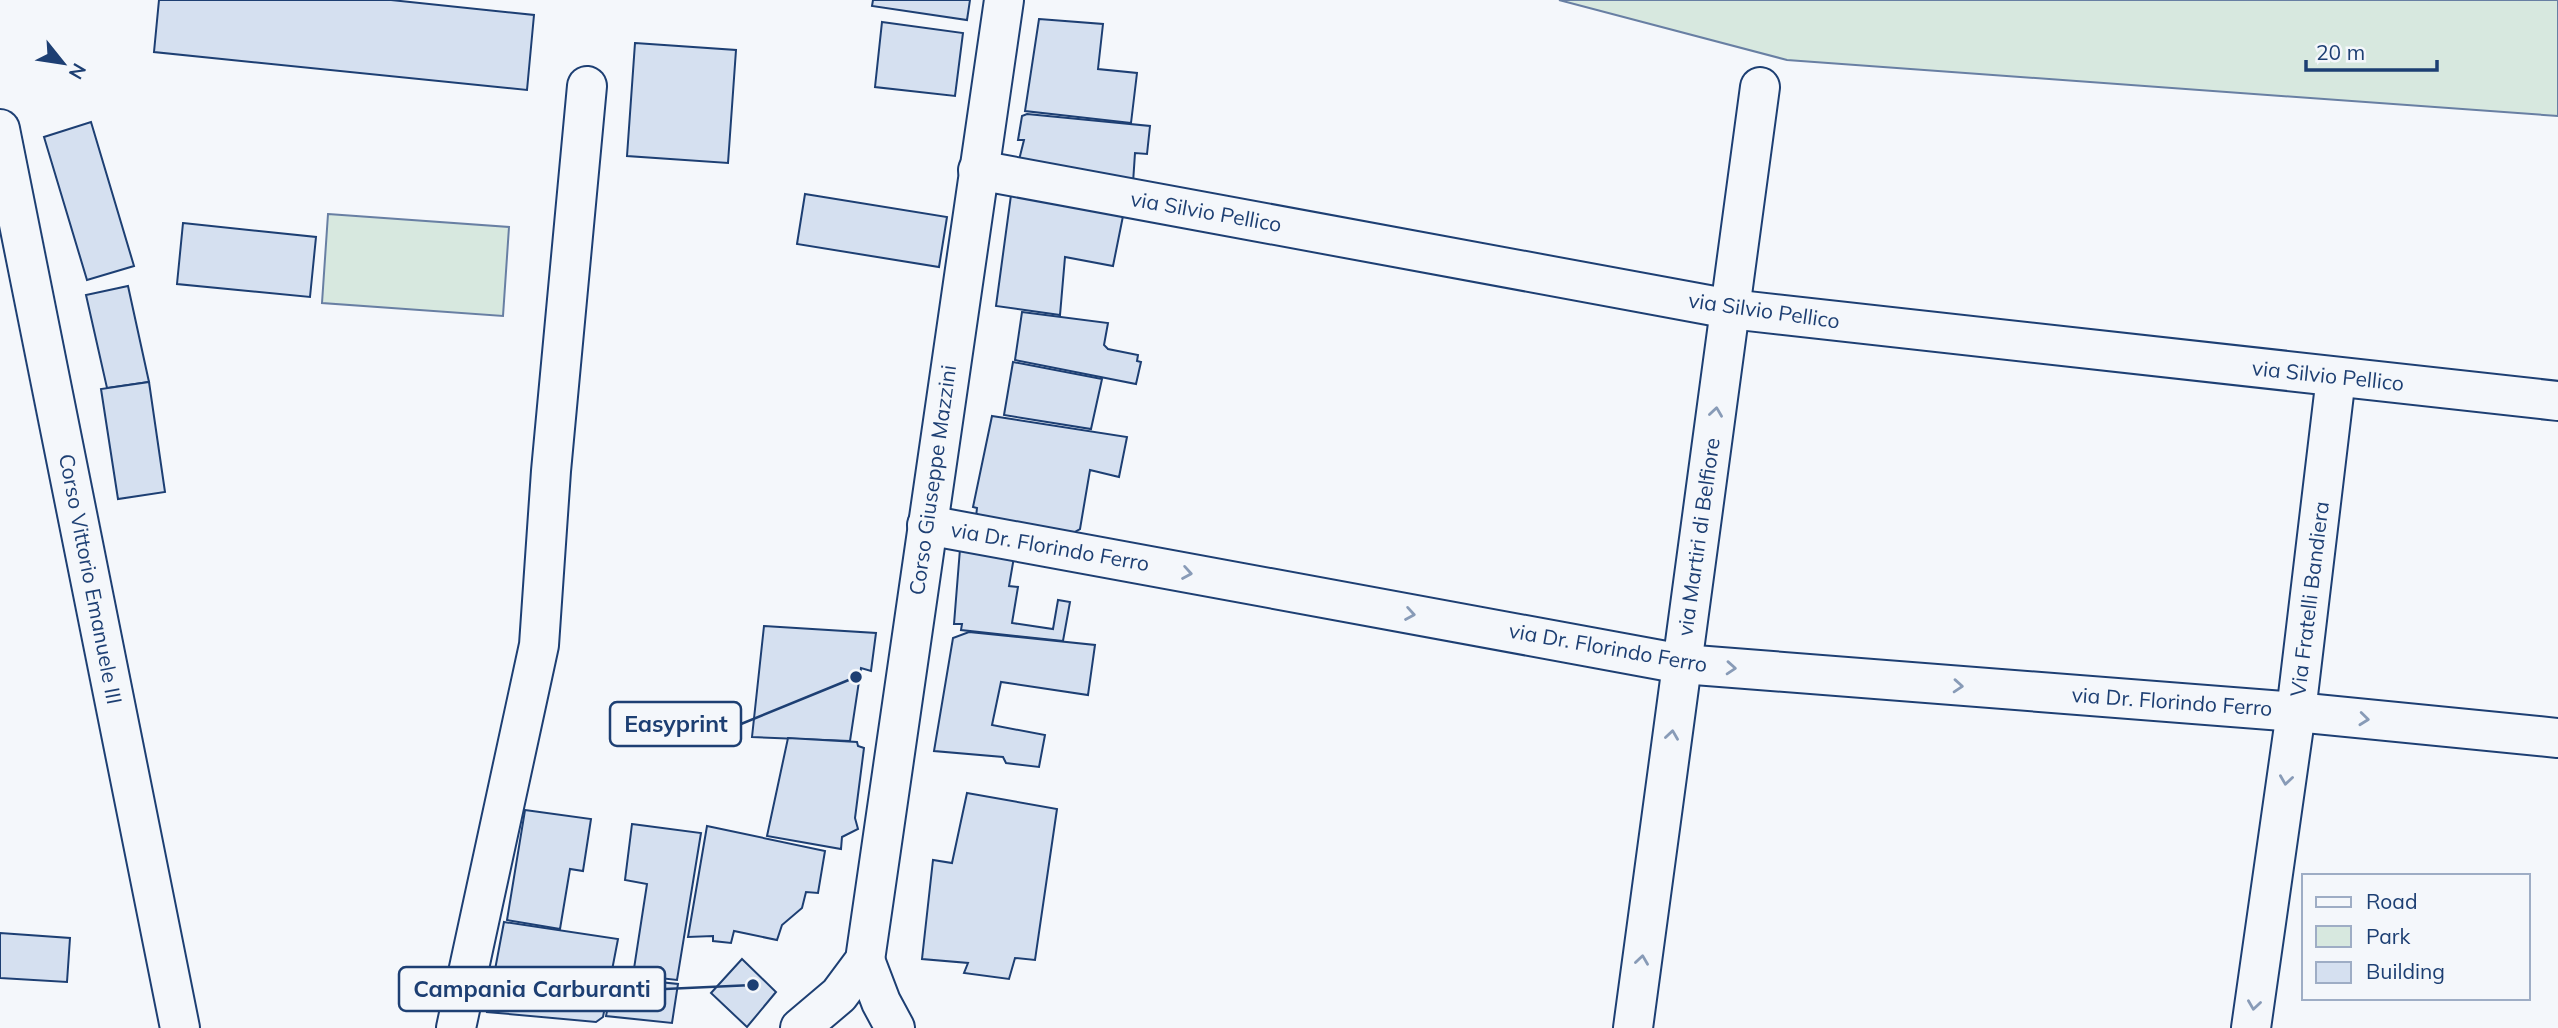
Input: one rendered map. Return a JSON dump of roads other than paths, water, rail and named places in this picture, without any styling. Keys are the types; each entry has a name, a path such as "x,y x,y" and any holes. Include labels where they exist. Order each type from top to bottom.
{"street":[{"name":"Corso Giuseppe Mazzini","path":"800,1028 834,1012 865,960 1004,0"},
{"path":"456,1028 539,645 551,471 587,86"},
{"name":"via Martiri di Belfiore","path":"1633,1028 1760,87"},
{"name":"Corso Vittorio Emanuele III","path":"0,129 180,1028"},
{"name":"via Silvio Pellico","path":"978,170 1730,309 2558,401"},
{"name":"Via Fratelli Bandiera","path":"2251,1028 2296,712 2336,377"},
{"name":"via Dr. Florindo Ferro","path":"927,525 1682,664 2296,712 2558,738"},
{"name":"Corso Giuseppe Mazzini","path":"865,960 881,1002 895,1028"}],"place":[{"name":"Easyprint","path":"856,677"},
{"name":"Campania Carburanti","path":"753,985"}]}
